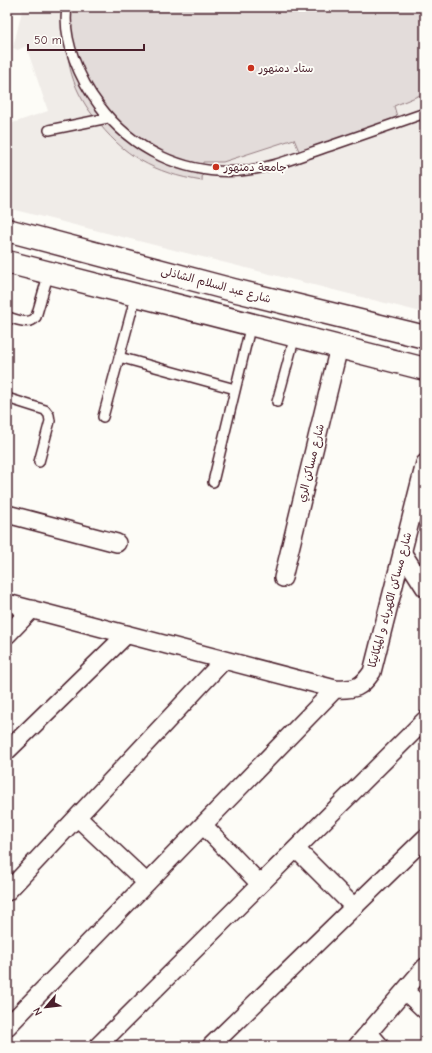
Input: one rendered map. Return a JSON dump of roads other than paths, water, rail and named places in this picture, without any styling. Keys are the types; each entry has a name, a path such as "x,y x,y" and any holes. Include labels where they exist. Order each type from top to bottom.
{"main road":[{"name":"شارع عبد السلام الشاذلى","path":"7,230 233,290 425,337"},
{"path":"7,262 425,369"},
{"path":"226,318 233,290"},
{"path":"289,334 290,304"}],"street":[{"name":"شارع مساكن الري","path":"282,578 339,347"},
{"name":"شارع مساكن الكهرباء و الميكانيكا","path":"7,603 335,689 350,690 364,684 372,672 425,463"},
{"path":"7,514 117,543"},
{"path":"402,552 425,588"},
{"path":"7,635 32,609"},
{"path":"7,751 127,634"},
{"path":"7,892 224,660"},
{"path":"7,1027 335,689"},
{"path":"98,1046 425,720"},
{"path":"77,817 147,883"},
{"path":"203,825 260,884"},
{"path":"211,1046 353,906 425,838"},
{"path":"296,849 353,906"},
{"path":"357,1046 425,967"},
{"path":"405,991 425,1010"},
{"path":"369,1033 380,1046"}],"lane":[{"path":"67,7 71,51 85,87 108,118 136,143 168,161 204,170 241,171 277,164 425,113"},
{"path":"49,130 108,118"},
{"path":"7,317 28,322 33,321 36,317 49,272"},
{"path":"103,417 136,295"},
{"path":"213,482 252,324"},
{"path":"277,402 289,334"},
{"path":"119,357 236,389"},
{"path":"7,398 46,410 49,415 50,421 38,462"}],"place":[{"name":"ستاد دمنهور","path":"251,68"},
{"name":"جامعة دمنهور","path":"216,167"}]}
